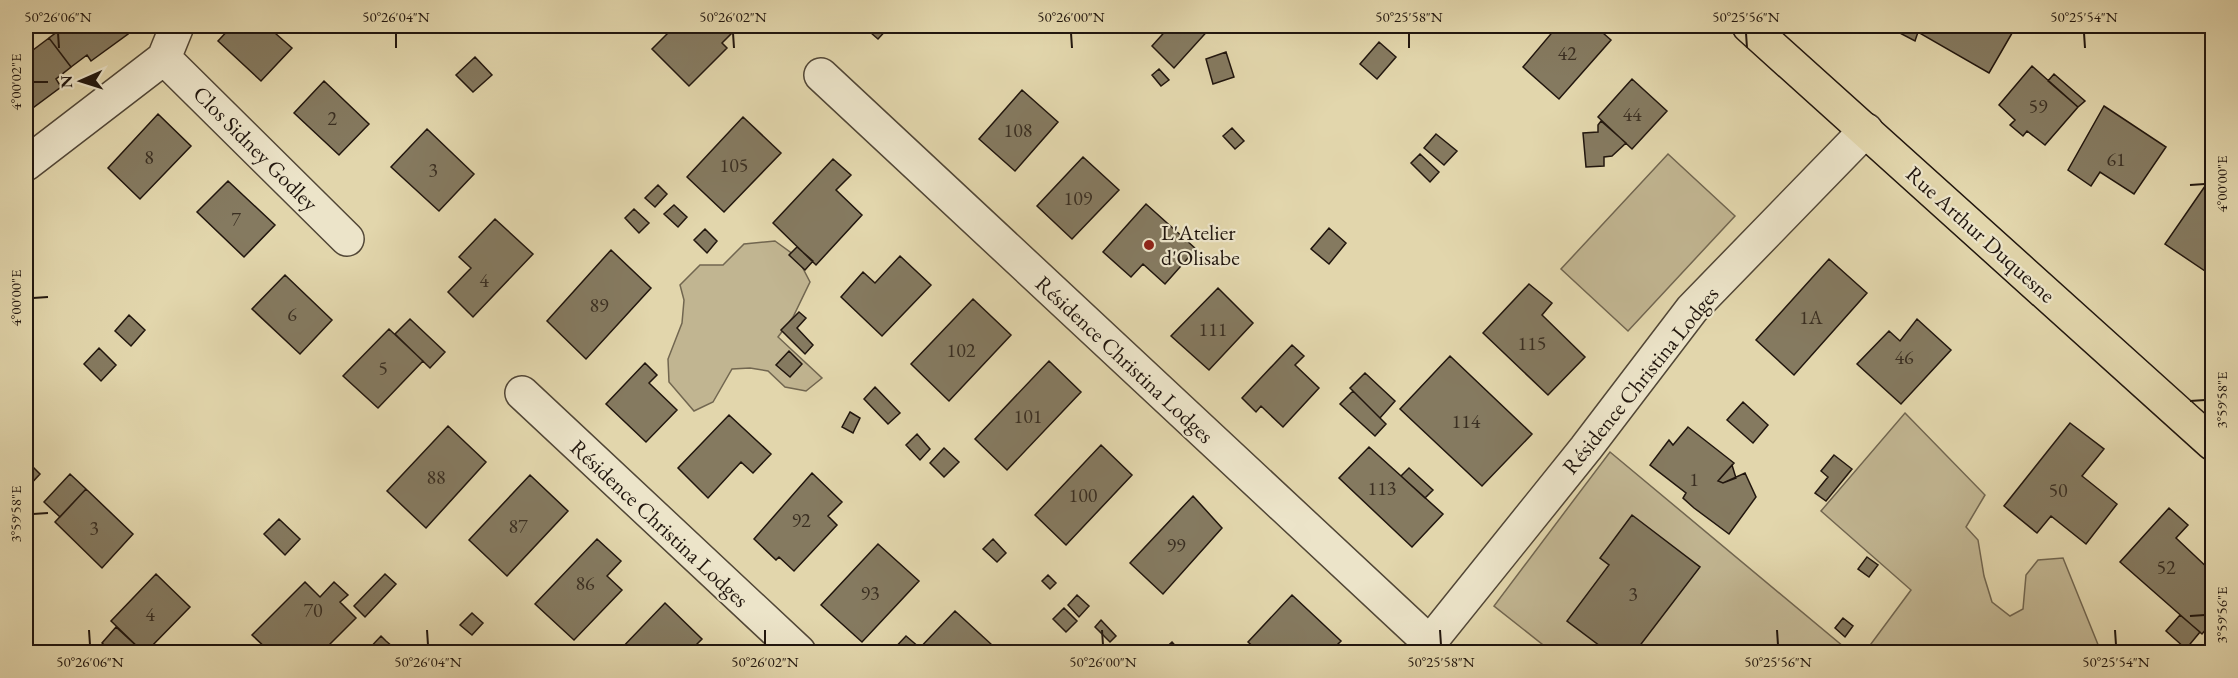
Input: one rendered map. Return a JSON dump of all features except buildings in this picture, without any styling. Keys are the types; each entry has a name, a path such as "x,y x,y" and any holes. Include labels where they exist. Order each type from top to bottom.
{"main road":[{"name":"Rue Arthur Duquesne","path":"1749,26 2212,443"}],"street":[{"path":"26,164 164,58 177,26"},
{"name":"Clos Sidney Godley","path":"164,58 347,239"},
{"name":"Résidence Christina Lodges","path":"821,75 1426,647 1586,448 1692,309 1866,130"},
{"name":"Résidence Christina Lodges","path":"522,393 798,652"}],"shaded area":[{"path":"1668,154 1735,216 1628,331 1561,269"},
{"path":"775,241 797,257 810,282 793,317 778,337 822,378 806,391 785,387 768,371 750,368 732,369 713,402 694,411 669,382 668,359 682,323 684,300 680,285 700,265 723,265 744,244"},
{"path":"1905,413 1985,495 1966,527 1978,540 1984,576 1992,602 2010,616 2023,609 2026,575 2038,560 2063,558 2101,652 1865,652 1911,590 1821,511"},
{"path":"1610,452 1850,652 1552,652 1494,606"}],"place":[{"name":"L'Atelier d'Olisabe","path":"1149,245"}]}
